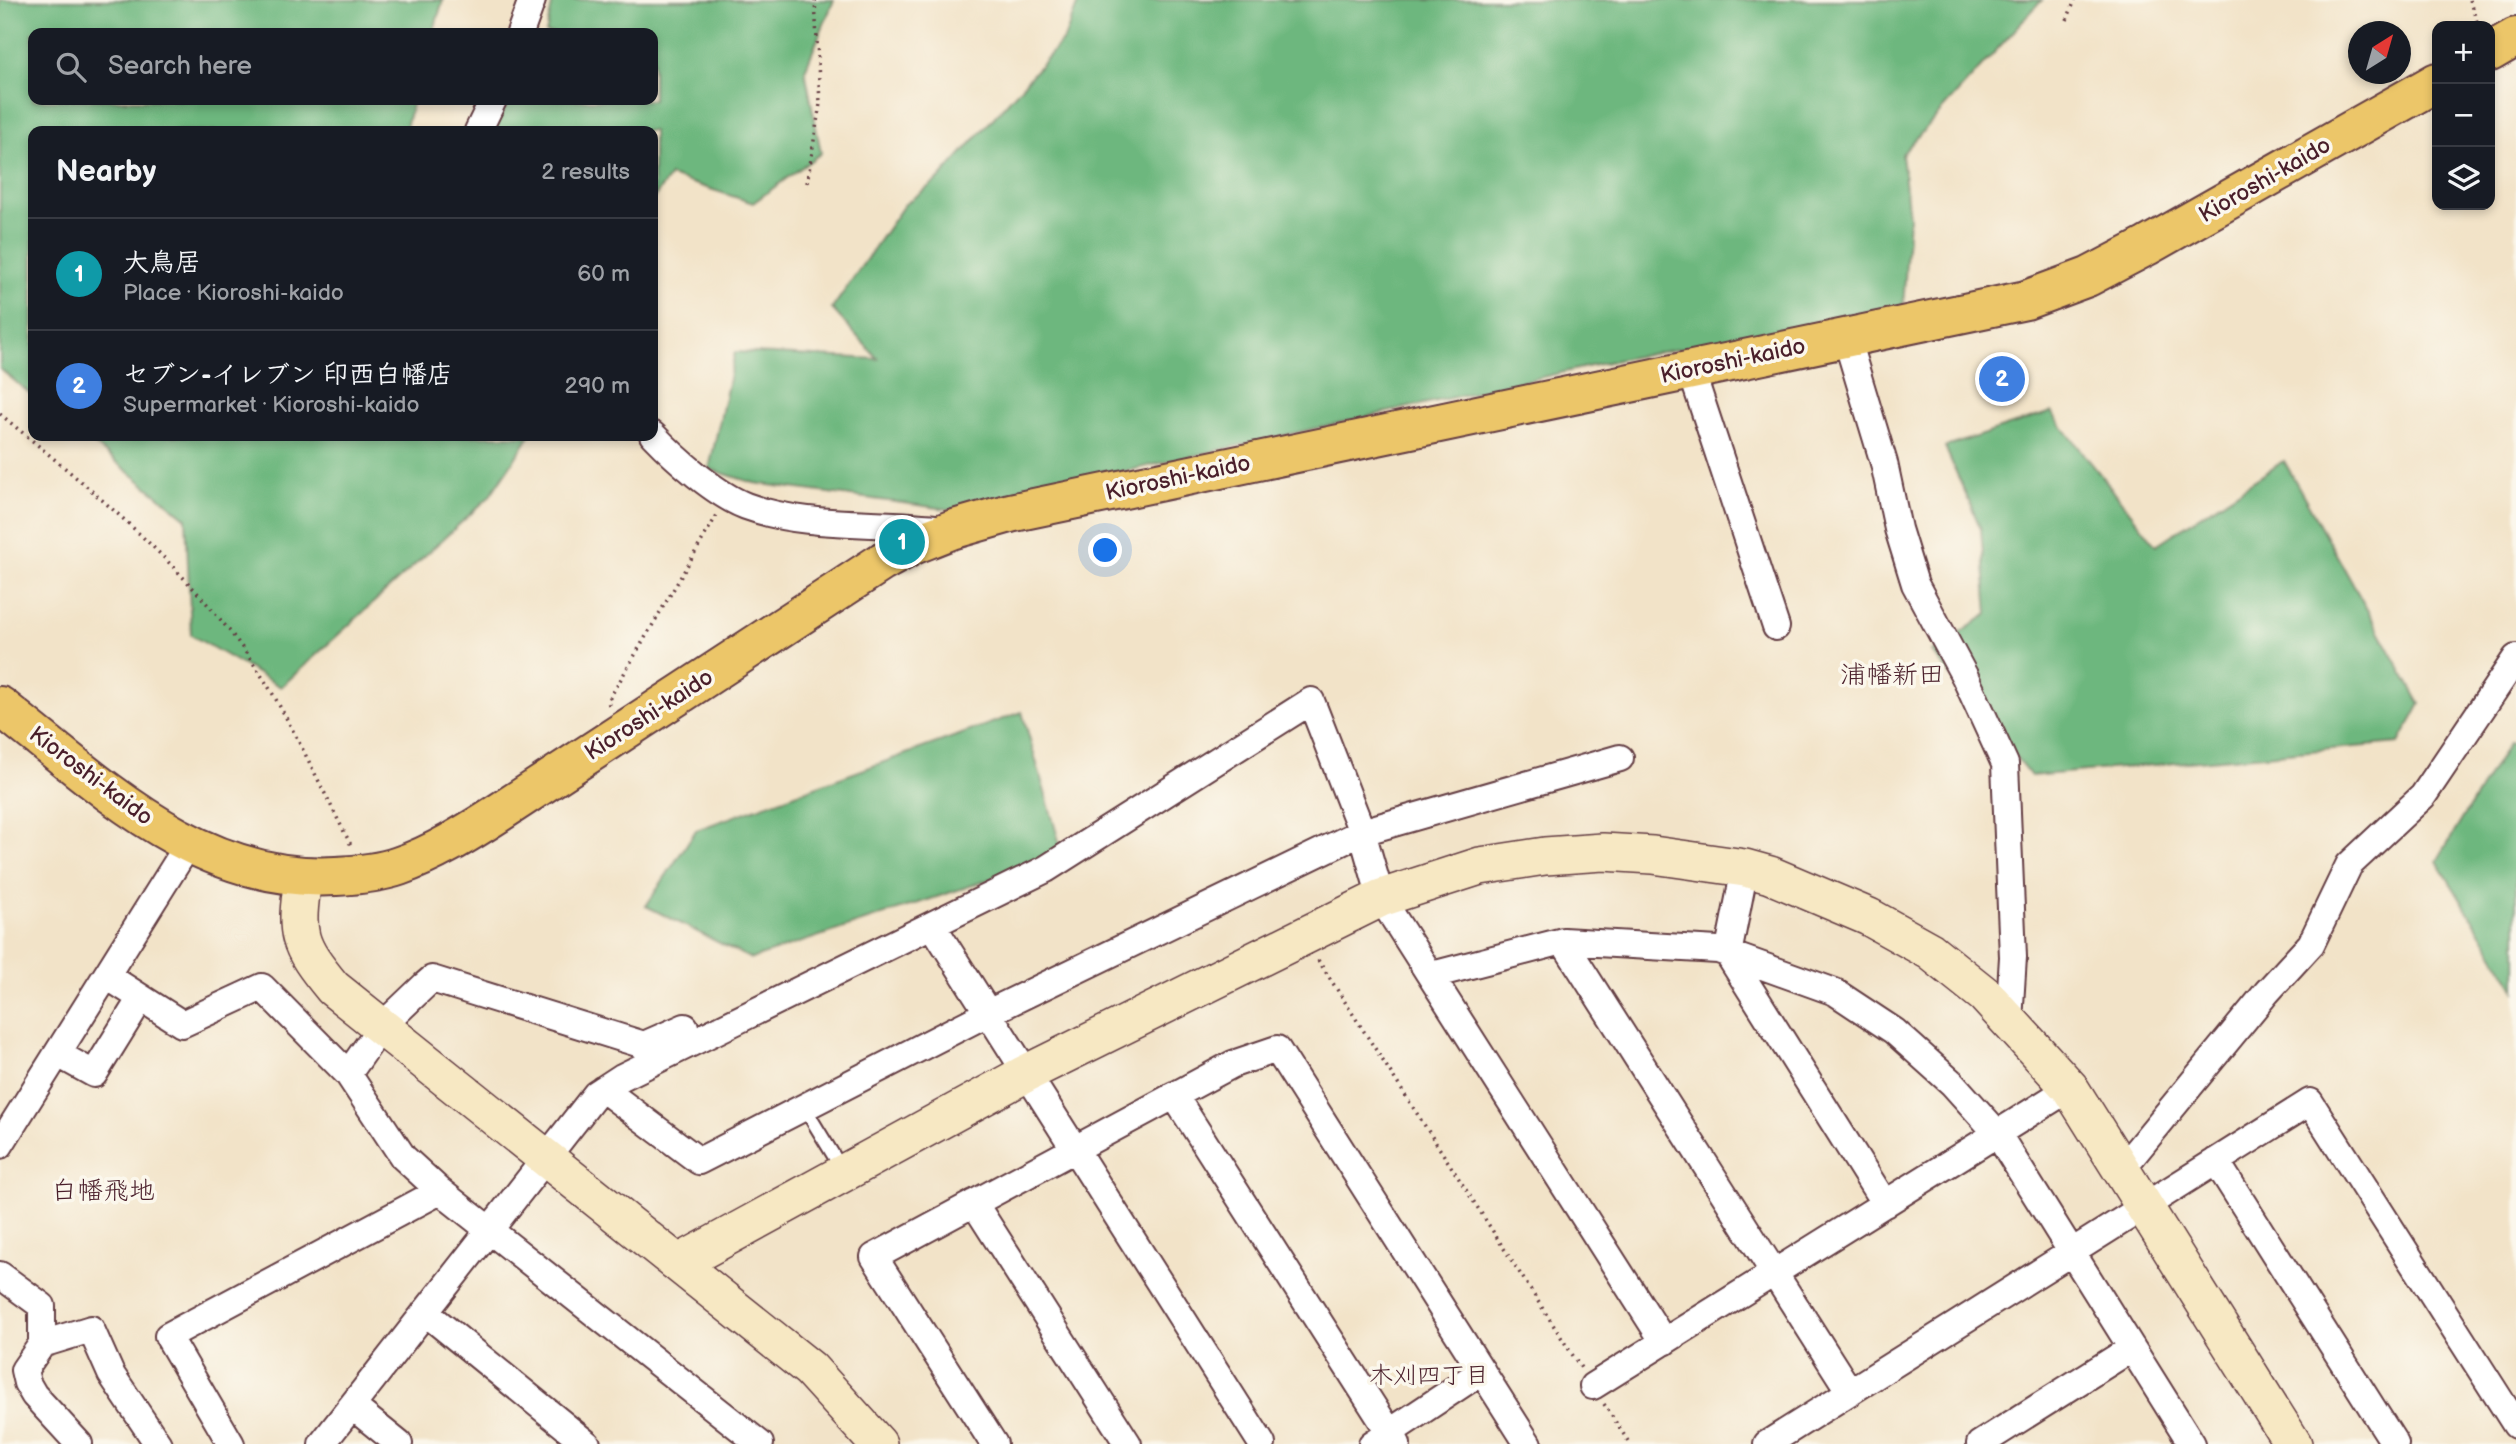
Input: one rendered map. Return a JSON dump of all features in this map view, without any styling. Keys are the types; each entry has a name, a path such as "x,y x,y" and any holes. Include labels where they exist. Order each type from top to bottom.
{"main road":[{"path":"2495,49 2516,37"},
{"name":"Kioroshi-kaido","path":"0,706 136,813 188,845 260,872 303,878 355,875 397,867 430,853 621,733 882,562 913,545 951,530 1010,513 2026,300 2088,277 2433,84"}],"street":[{"path":"522,28 531,0"},
{"path":"480,126 491,105"},
{"path":"1846,337 1884,463 1898,529 1916,584 1965,677 2004,764 2013,957 2009,1021"},
{"path":"1691,370 1776,627"},
{"path":"658,440 680,463 745,506 806,520 951,530"},
{"path":"2120,1171 2267,992 2311,944 2349,864 2423,796 2516,658"},
{"path":"322,1444 545,1158 603,1089 622,1076 1024,881 1311,701 1362,832 1381,898 1664,1342"},
{"path":"603,1089 699,1161 988,1013 1362,832 1620,758"},
{"path":"0,1145 188,845"},
{"path":"679,1263 1025,1074 1381,898 1480,866 1545,856 1603,852 1745,868 1770,875 1869,917 1930,951 1985,995 2070,1088 2142,1208 2293,1444"},
{"path":"1745,868 1728,954 1885,1204"},
{"path":"348,1074 381,1027 432,979 643,1045 955,899 1011,877 1024,881"},
{"path":"303,878 297,923 308,958 332,988 810,1369 844,1403 878,1444"},
{"path":"933,926 1262,1444"},
{"path":"1432,975 1563,941 1718,950 1835,992 1894,1031 1952,1083 1997,1133 2192,1444"},
{"path":"1563,941 1850,1392"},
{"path":"107,976 182,1024 262,987 348,1074 403,1157 440,1191 760,1444"},
{"path":"58,1054 94,1073 141,998"},
{"path":"994,1444 874,1257 1233,1064 1277,1049 1528,1444"},
{"path":"1593,1386 2070,1088"},
{"path":"1174,1095 1386,1440 1482,1371"},
{"path":"1767,1444 2310,1102 2516,1426"},
{"path":"2217,1161 2395,1444"},
{"path":"231,1444 168,1336 440,1191"},
{"path":"974,1203 1128,1444"},
{"path":"0,1275 42,1306 43,1344"},
{"path":"425,1312 587,1444"},
{"path":"80,1440 27,1384 24,1370 43,1344 92,1329 111,1374 158,1444"},
{"path":"1980,1444 2132,1348"},
{"path":"352,1406 399,1444"}],"lane":[{"path":"804,1107 843,1172"}],"path":[{"path":"807,183 820,104 815,0"},
{"path":"2067,20 2075,0"},
{"path":"2469,0 2477,21"},
{"path":"0,414 28,437"},
{"path":"33,441 117,510 220,620 273,695 359,861 355,875"},
{"path":"621,733 608,701 729,495"},
{"path":"1303,937 1630,1444"}],"green space":[{"path":"0,0 443,0 435,28 28,28 28,105 412,105 406,126 28,126 28,392 0,369"},
{"path":"553,0 834,0 805,70 821,153 753,203 670,176 658,192 658,126 495,126 507,105 658,105 658,28 547,28"},
{"path":"1079,0 2042,0 1902,154 1909,217 1903,309 1622,359 954,510 754,483 709,469 735,352 878,359 832,309 904,205 939,179 1064,39"},
{"path":"2051,412 2156,545 2284,461 2420,704 2399,743 2031,776 1932,652 1988,614 1981,529 1945,447"},
{"path":"90,441 527,441 489,497 281,687 191,635 186,518"},
{"path":"1022,712 1063,855 751,959 646,906 696,830"},
{"path":"2509,742 2516,744 2516,990 2437,861"}],"place":[{"name":"セブン-イレブン 印西白幡店","path":"2002,379"},
{"name":"大鳥居","path":"902,542"}],"district":[{"name":"浦幡新田","path":"1892,675"},
{"name":"白幡飛地","path":"103,1191"},
{"name":"木刈四丁目","path":"1429,1375"}]}
